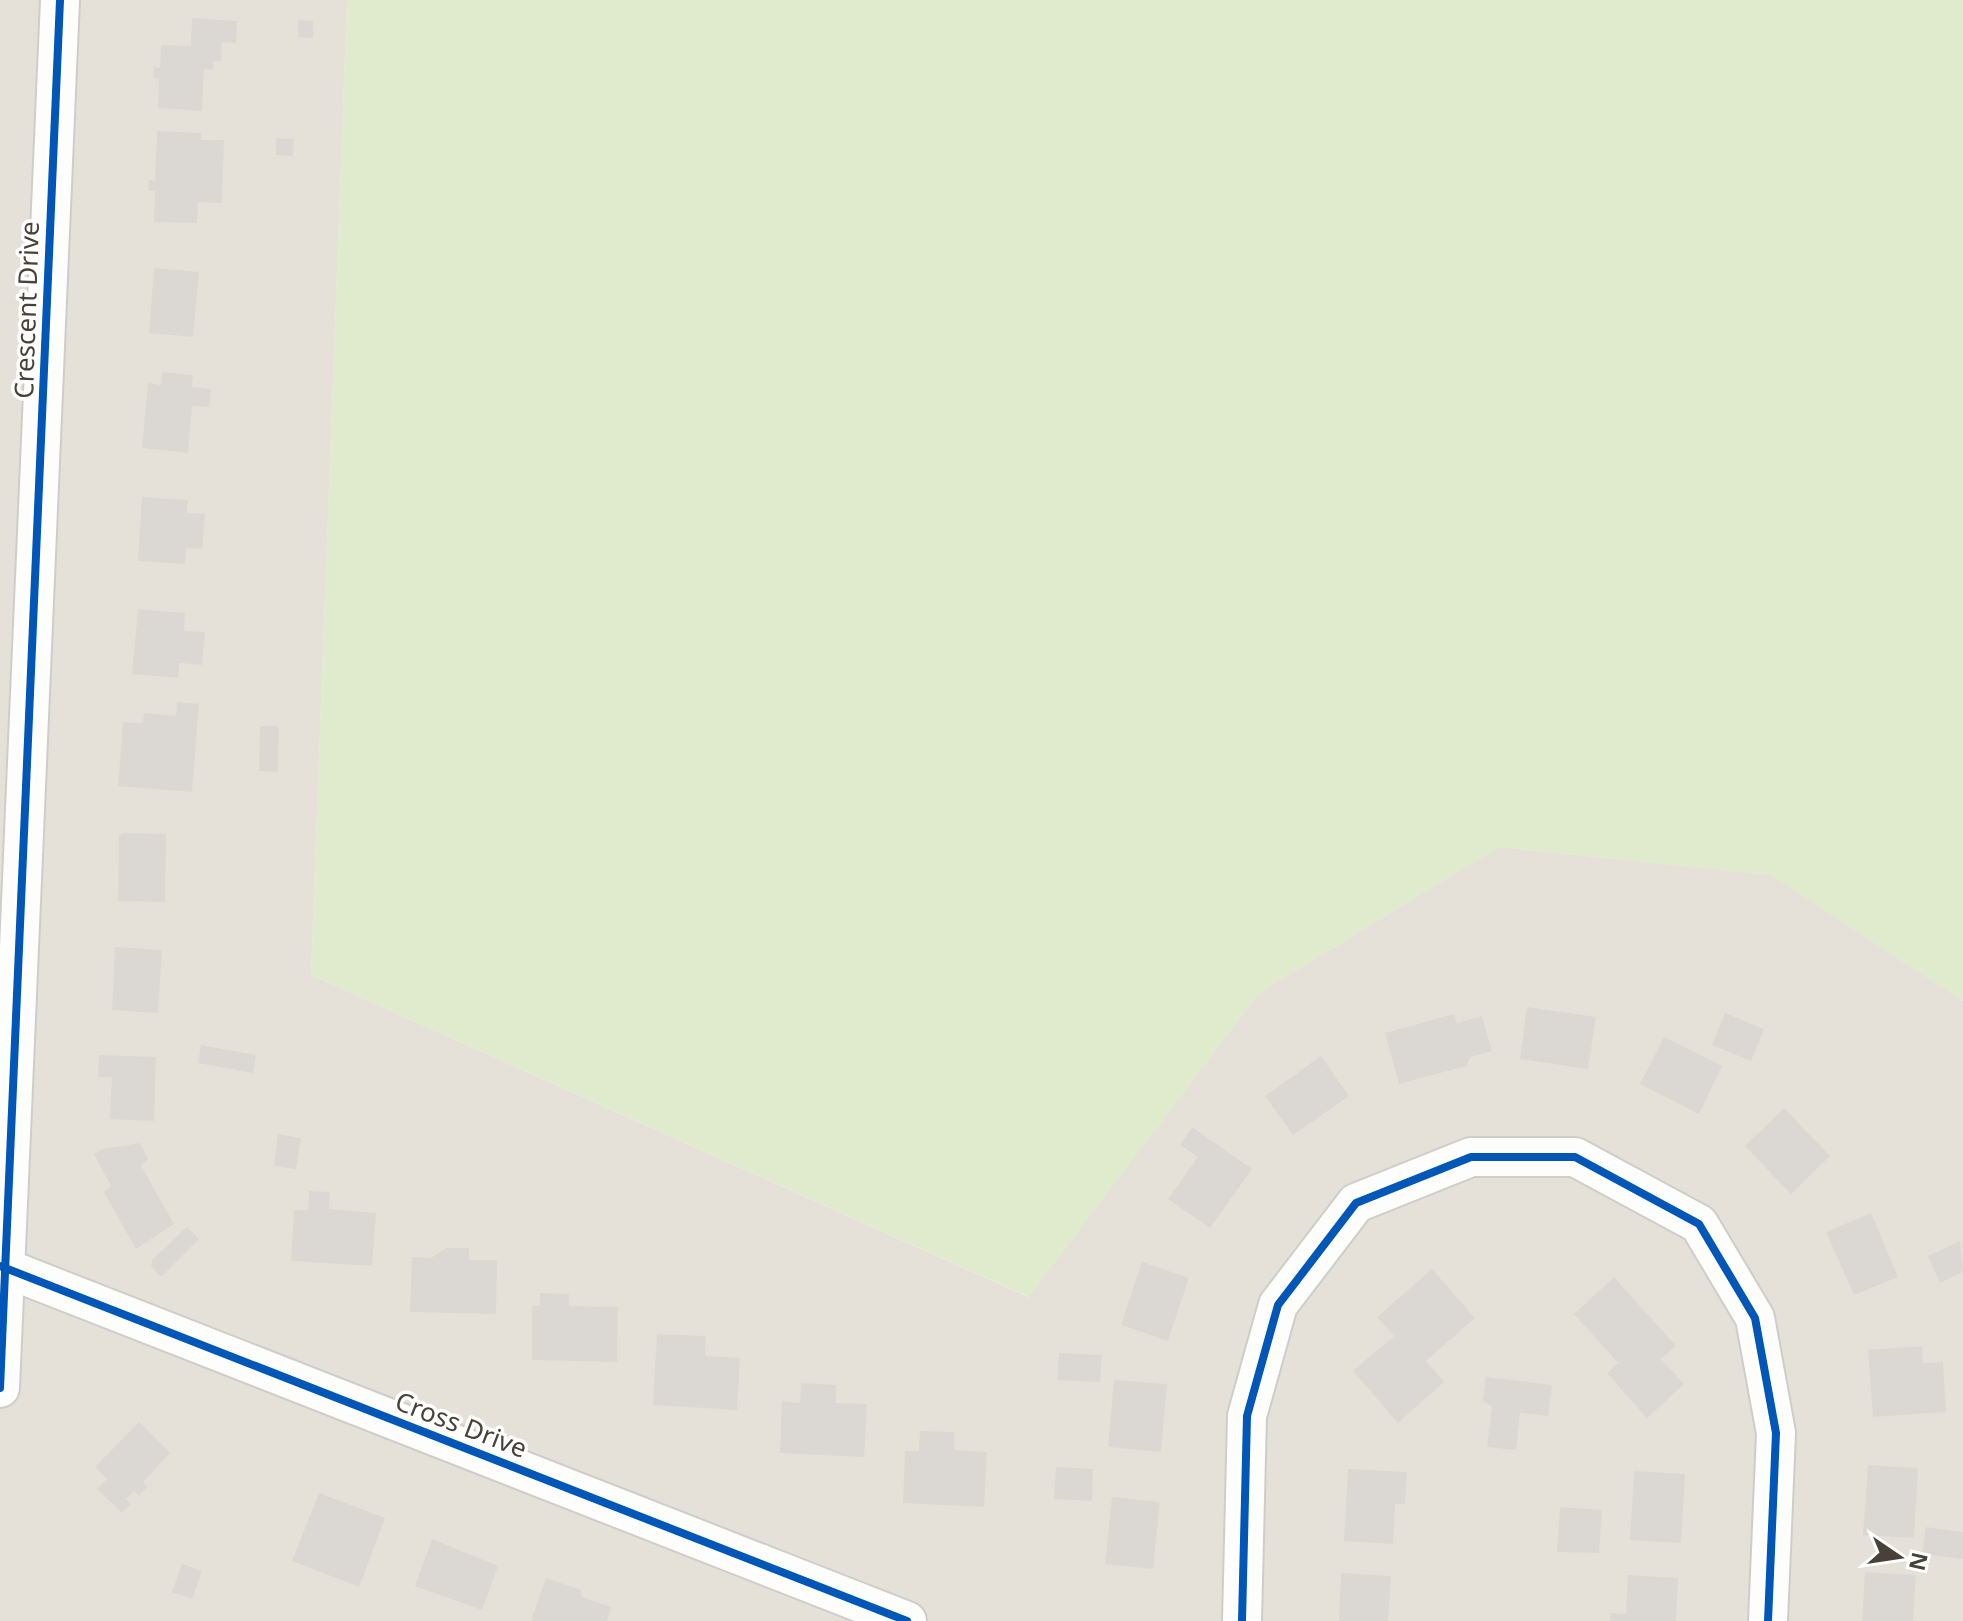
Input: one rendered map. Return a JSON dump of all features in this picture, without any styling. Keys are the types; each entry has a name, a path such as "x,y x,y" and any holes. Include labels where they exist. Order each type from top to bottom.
{"street":[{"name":"Crescent Drive","path":"0,1388 60,0"},
{"path":"1242,1621 1247,1416 1278,1305 1356,1203 1471,1157 1575,1157 1699,1224 1755,1318 1776,1433 1768,1621"},
{"name":"Cross Drive","path":"3,1267 907,1621"}],"shaded area":[{"path":"0,0 347,0 311,975 1028,1297 1259,993 1498,847 1772,875 1963,1001 1963,1621 0,1621"}],"green space":[{"path":"347,0 1963,0 1963,1001 1771,875 1498,847 1259,993 1029,1297 311,975"}],"building":[{"path":"192,18 237,21 236,43 222,42 221,61 214,61 213,70 204,69 202,111 158,108 159,79 153,78 154,67 160,68 161,45 191,46"},
{"path":"298,20 313,21 313,38 298,37"},
{"path":"157,131 201,133 201,140 224,140 222,203 198,202 197,223 154,222 155,191 148,191 149,180 155,181"},
{"path":"276,138 294,139 293,156 276,155"},
{"path":"154,268 199,272 193,337 149,333"},
{"path":"162,372 193,375 192,387 211,389 209,407 192,406 188,453 142,448 148,383 161,385"},
{"path":"142,497 188,500 187,513 205,514 202,549 186,548 185,564 138,561"},
{"path":"138,609 185,613 184,631 205,632 202,665 179,663 178,678 132,674"},
{"path":"177,702 199,704 192,792 118,786 123,722 143,723 144,713 176,716"},
{"path":"260,726 279,726 278,772 259,771"},
{"path":"166,834 165,902 118,901 119,835"},
{"path":"115,947 162,950 158,1013 112,1010"},
{"path":"1527,1007 1596,1017 1588,1069 1520,1059"},
{"path":"1725,1013 1764,1029 1751,1061 1712,1045"},
{"path":"1454,1014 1457,1023 1482,1016 1492,1051 1470,1057 1466,1066 1399,1084 1385,1033"},
{"path":"1664,1037 1722,1066 1699,1114 1640,1084"},
{"path":"201,1045 256,1055 253,1073 198,1063"},
{"path":"99,1055 156,1057 154,1121 110,1119 112,1077 98,1077"},
{"path":"1321,1056 1349,1096 1293,1135 1265,1096"},
{"path":"1784,1108 1830,1156 1791,1194 1745,1146"},
{"path":"1192,1127 1252,1169 1210,1228 1168,1199 1198,1157 1180,1145"},
{"path":"278,1134 301,1138 296,1169 274,1166"},
{"path":"140,1143 148,1159 141,1166 174,1224 136,1249 104,1192 111,1186 94,1154 102,1149"},
{"path":"309,1191 330,1192 329,1209 376,1213 372,1266 291,1261 294,1210 308,1210"},
{"path":"1871,1213 1898,1277 1854,1295 1826,1232"},
{"path":"187,1227 199,1239 161,1277 151,1266 152,1260"},
{"path":"1960,1241 1963,1272 1940,1283 1928,1256"},
{"path":"446,1248 469,1248 469,1260 497,1260 496,1314 410,1312 412,1257 431,1258"},
{"path":"1142,1262 1189,1278 1168,1341 1121,1325"},
{"path":"1432,1269 1475,1318 1426,1361 1444,1382 1398,1423 1353,1371 1394,1336 1377,1317"},
{"path":"1614,1277 1676,1346 1661,1359 1684,1384 1647,1418 1607,1373 1618,1363 1574,1314"},
{"path":"540,1293 569,1294 569,1306 618,1307 617,1362 532,1360 532,1305 540,1306"},
{"path":"657,1334 706,1336 705,1356 740,1358 737,1410 653,1405"},
{"path":"1922,1346 1923,1363 1943,1362 1946,1412 1873,1417 1868,1350"},
{"path":"1059,1353 1102,1355 1100,1382 1057,1380"},
{"path":"1486,1377 1552,1385 1548,1416 1520,1413 1516,1450 1487,1447 1492,1407 1483,1400"},
{"path":"1114,1380 1167,1384 1161,1452 1108,1447"},
{"path":"801,1383 836,1385 836,1403 867,1404 864,1457 780,1453 782,1401 800,1403"},
{"path":"139,1422 170,1453 143,1482 147,1487 139,1496 134,1491 126,1499 131,1504 122,1513 97,1489 107,1479 95,1467"},
{"path":"920,1431 954,1432 954,1450 987,1452 984,1507 903,1503 905,1451 919,1451"},
{"path":"1868,1465 1918,1468 1914,1538 1863,1535"},
{"path":"1056,1467 1093,1469 1092,1501 1054,1499"},
{"path":"1348,1469 1407,1472 1405,1504 1395,1504 1393,1544 1344,1541"},
{"path":"1634,1471 1685,1474 1681,1543 1630,1540"},
{"path":"319,1493 385,1518 359,1587 292,1561"},
{"path":"1112,1497 1160,1502 1153,1569 1105,1564"},
{"path":"1560,1507 1602,1510 1599,1553 1557,1552"},
{"path":"1926,1527 1963,1532 1963,1559 1922,1554"},
{"path":"432,1539 498,1566 482,1610 415,1586"},
{"path":"182,1564 202,1571 192,1599 172,1592"},
{"path":"1865,1572 1916,1575 1913,1621 1862,1621"},
{"path":"1341,1573 1391,1576 1388,1621 1339,1621"},
{"path":"1628,1575 1678,1578 1676,1621 1610,1621 1611,1613 1626,1614"},
{"path":"546,1578 581,1590 582,1597 611,1607 607,1621 531,1621"}],"cycle path":[{"path":"0,1388 60,0"},
{"path":"1242,1621 1247,1416 1278,1305 1356,1203 1471,1157 1575,1157 1699,1224 1755,1318 1776,1433 1768,1621"},
{"path":"0,1266 907,1621"}]}
